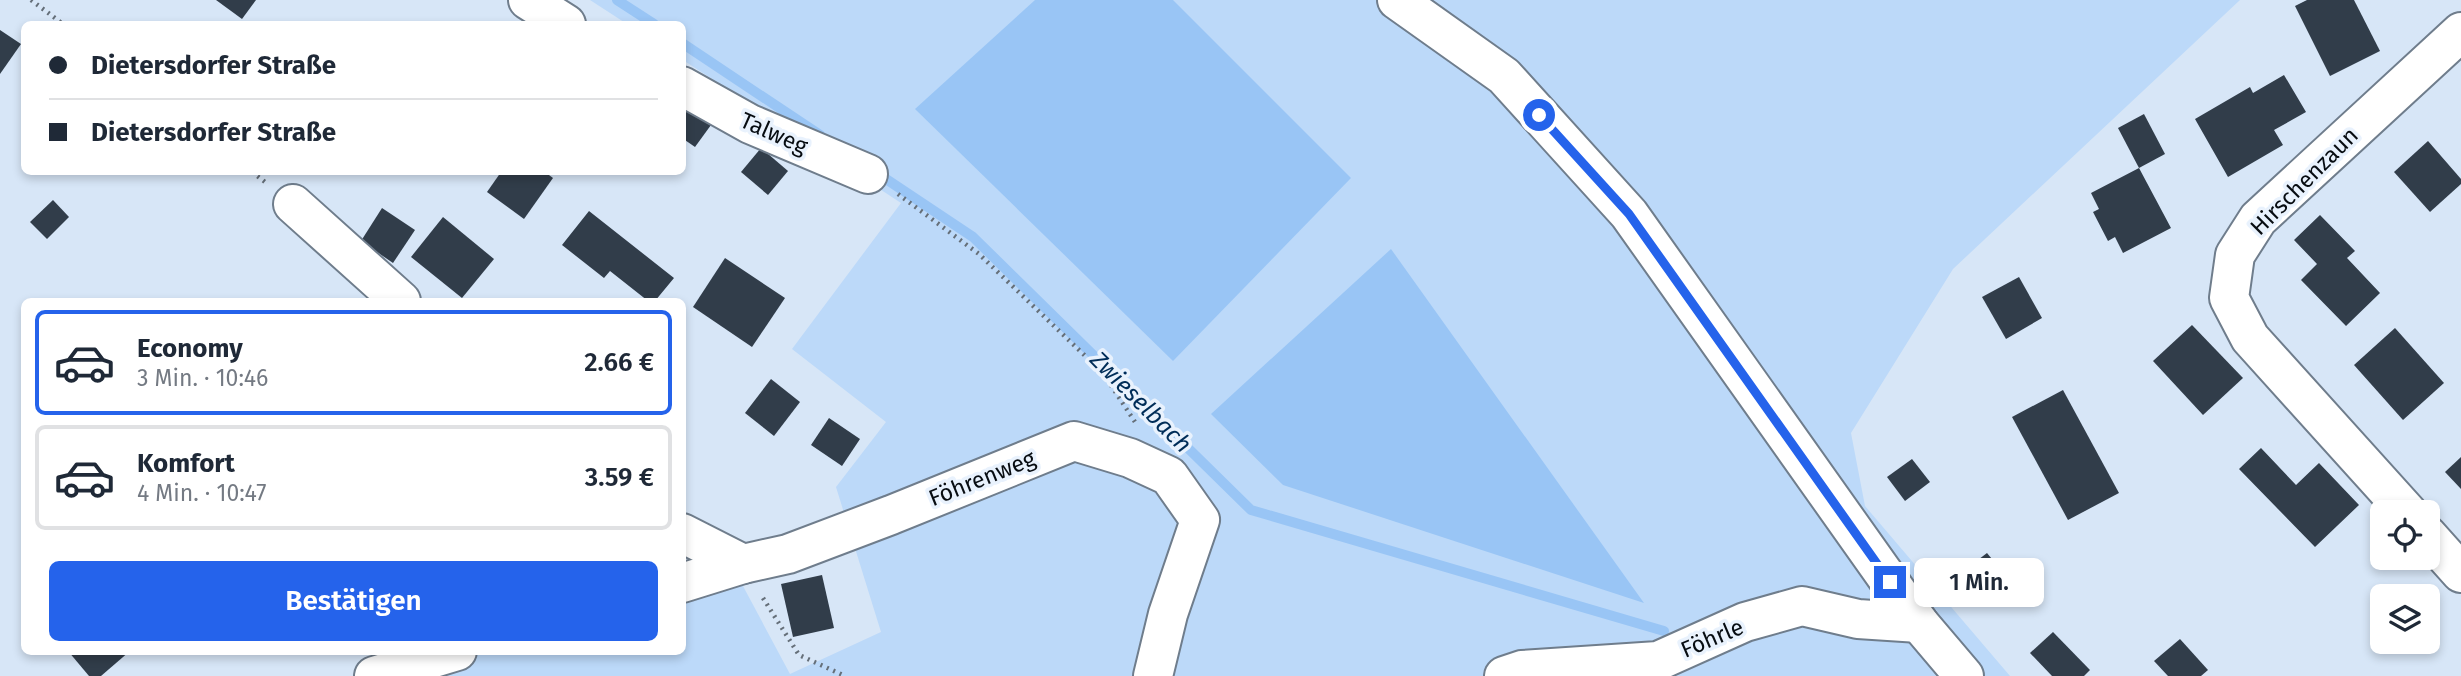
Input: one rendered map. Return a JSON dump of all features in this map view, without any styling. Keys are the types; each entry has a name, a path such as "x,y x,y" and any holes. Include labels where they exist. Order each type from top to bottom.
{"street":[{"path":"528,0 561,21"},
{"path":"1397,0 1504,76 1629,214 1919,623 1964,676"},
{"name":"Hirschenzaun","path":"2396,500 2250,338 2229,298 2235,255 2259,219 2461,32"},
{"name":"Talweg","path":"686,88 750,124 868,174"},
{"path":"293,204 398,298"},
{"name":"Föhrenweg","path":"686,582 801,549 1074,441 1130,458 1169,476"},
{"path":"1153,676 1168,614 1199,520 1169,476"},
{"path":"686,535 743,564"},
{"path":"2440,550 2461,573"},
{"name":"Föhrle","path":"1504,676 1521,670 1658,661 1745,622 1802,606 1858,619 1919,623"},
{"path":"374,676 444,655"}],"path":[{"path":"31,0 59,21"},
{"path":"868,174 919,208 979,254 1103,373 1169,476"},
{"path":"743,564 799,655 845,676"}],"shaded area":[{"path":"590,0 2240,0 1953,269 1851,433 1865,506 2010,676 357,676 434,655 686,655 686,587 736,573 790,674 881,632 836,487 886,422 792,349 901,203 686,62 686,21 622,21"},
{"path":"1035,0 1173,0 1351,178 1173,361 915,109"},
{"path":"1391,249 1644,603 1283,485 1211,414"}],"building":[{"path":"216,0 256,0 242,19"},
{"path":"2307,0 2354,0 2380,51 2330,76 2295,6"},
{"path":"0,30 21,44 0,74"},
{"path":"2284,75 2306,112 2274,130 2283,145 2228,177 2195,119 2250,87 2253,93"},
{"path":"686,107 711,125 695,147 686,141"},
{"path":"2144,114 2165,154 2139,168 2118,128"},
{"path":"2428,141 2461,179 2461,184 2430,212 2394,172"},
{"path":"761,148 788,171 768,195 741,172"},
{"path":"2139,168 2171,228 2123,253 2115,237 2108,241 2093,212 2099,209 2091,193"},
{"path":"499,175 549,175 553,178 524,219 487,192"},
{"path":"53,200 69,217 47,239 30,222"},
{"path":"382,208 415,230 393,263 361,241"},
{"path":"589,211 674,278 657,298 644,298 610,271 604,278 562,245"},
{"path":"2320,215 2355,251 2347,258 2380,293 2346,326 2301,280 2317,264 2294,240"},
{"path":"443,217 494,259 462,298 411,257"},
{"path":"725,258 785,298 752,347 693,307"},
{"path":"2019,277 2042,318 2006,339 1982,297"},
{"path":"2192,325 2243,378 2203,415 2153,361"},
{"path":"2395,328 2444,383 2403,420 2354,365"},
{"path":"771,379 800,402 774,436 745,413"},
{"path":"2063,390 2119,493 2068,520 2012,417"},
{"path":"829,418 860,439 842,466 811,445"},
{"path":"2261,448 2296,485 2319,463 2359,505 2315,547 2239,469"},
{"path":"2461,457 2461,489 2445,472"},
{"path":"1912,459 1930,482 1905,501 1887,477"},
{"path":"1987,553 2010,581 1985,601 1962,572"},
{"path":"822,575 834,628 793,637 781,584"},
{"path":"2053,632 2090,670 2084,676 2052,676 2030,653"},
{"path":"2180,639 2208,670 2201,676 2168,676 2154,661"},
{"path":"71,655 125,655 101,676 89,676"}],"waterway":[{"name":"Zwieselbach","path":"617,0 649,21"},
{"name":"Zwieselbach","path":"686,46 820,135"},
{"name":"Zwieselbach","path":"874,171 973,237 1251,510 1664,631"}],"route":[{"path":"1539,115 1629,214 1890,582"}]}
